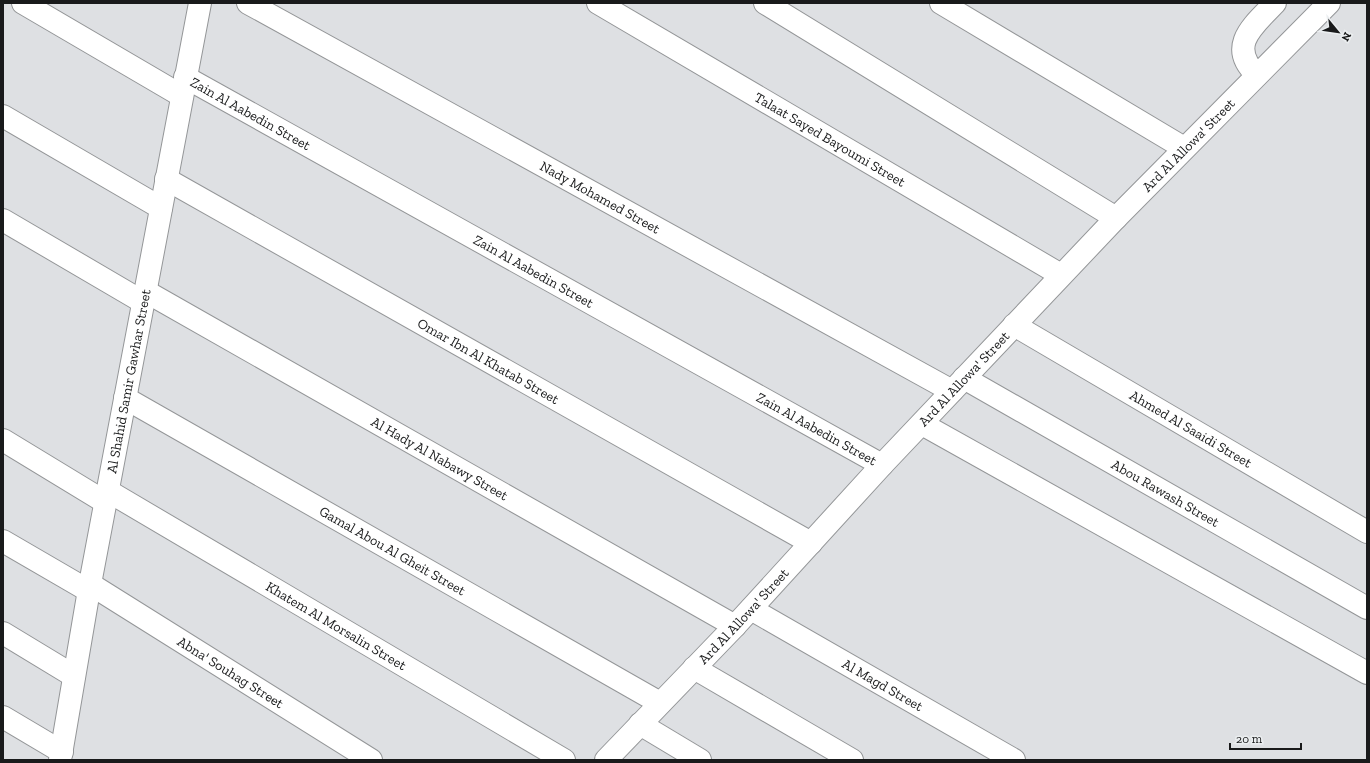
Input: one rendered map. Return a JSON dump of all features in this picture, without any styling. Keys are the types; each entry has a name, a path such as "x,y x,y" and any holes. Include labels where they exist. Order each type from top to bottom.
{"street":[{"name":"Zain Al Aabedin Street","path":"23,3 184,86 882,466"},
{"name":"Nady Mohamed Street","path":"248,3 958,385"},
{"name":"Talaat Sayed Bayoumi Street","path":"598,3 1062,275"},
{"path":"765,3 1116,218"},
{"path":"940,3 1184,148"},
{"path":"1257,75 1250,68 1245,59 1243,49 1245,38 1250,30 1276,3"},
{"name":"Ard Al Allowa' Street","path":"606,760 751,609 882,466 1116,218 1328,3"},
{"name":"Al Shahid Samir Gawhar Street","path":"61,756 89,588 199,4"},
{"path":"3,116 161,208"},
{"name":"Omar Ibn Al Khatab Street","path":"166,179 811,543"},
{"name":"Al Hady Al Nabawy Street","path":"3,220 144,296 735,626"},
{"name":"Ahmed Al Saaidi Street","path":"1014,325 1367,532"},
{"name":"Abou Rawash Street","path":"958,385 1367,608"},
{"name":"Gamal Abou Al Gheit Street","path":"125,398 660,703"},
{"path":"922,424 1367,673"},
{"name":"Khatem Al Morsalin Street","path":"3,440 106,497 564,760"},
{"name":"Abna' Souhag Street","path":"3,541 89,588 371,760"},
{"name":"Al Magd Street","path":"751,609 1014,760"},
{"path":"3,633 74,676"},
{"path":"694,668 852,760"},
{"path":"3,717 61,756"},
{"path":"640,724 700,760"}]}
